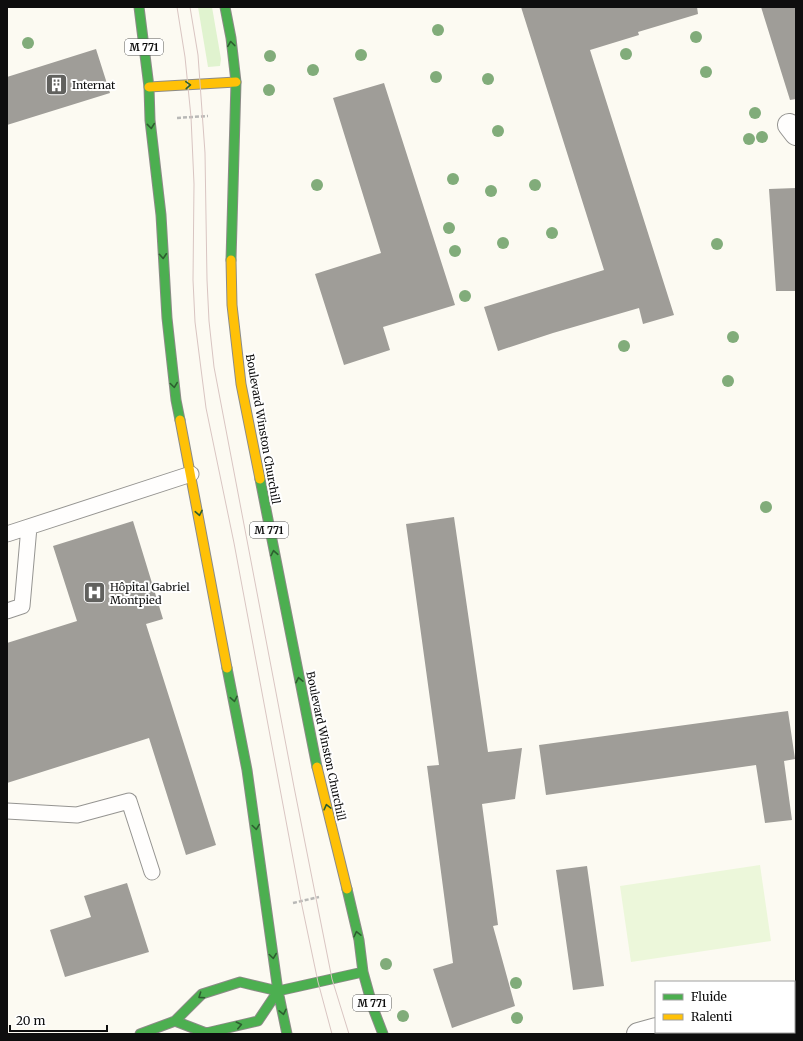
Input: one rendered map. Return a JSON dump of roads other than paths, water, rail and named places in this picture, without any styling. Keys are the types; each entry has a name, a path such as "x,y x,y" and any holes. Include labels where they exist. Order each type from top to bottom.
{"main road":[{"name":"M 771","path":"139,7 149,88 150,120 161,215 167,318 176,400 247,770 278,991 287,1034"},
{"name":"Boulevard Winston Churchill","path":"225,7 231,38 236,82 231,258 232,305 240,384 316,759 359,940 362,972 383,1034"},
{"path":"149,88 236,82"},
{"path":"140,1034 175,1021 202,994 240,982 278,991 362,972"},
{"path":"175,1021 206,1033 258,1020 278,991"}],"street":[{"path":"638,1034 655,1029"}],"lane":[{"path":"7,534 191,474"},
{"path":"7,611 22,606 29,527"},
{"path":"7,811 77,815 129,801 152,872"}],"tram line":[{"path":"177,7 185,57 191,117 194,184 193,280 195,322 206,408 234,543 301,901 318,982 332,1034"},
{"path":"190,7 198,55 205,153 207,280 209,321 214,367 332,979 349,1034"}],"place":[{"name":"Internat","path":"57,85"},
{"name":"Hôpital Gabriel Montpied","path":"95,593"}]}
